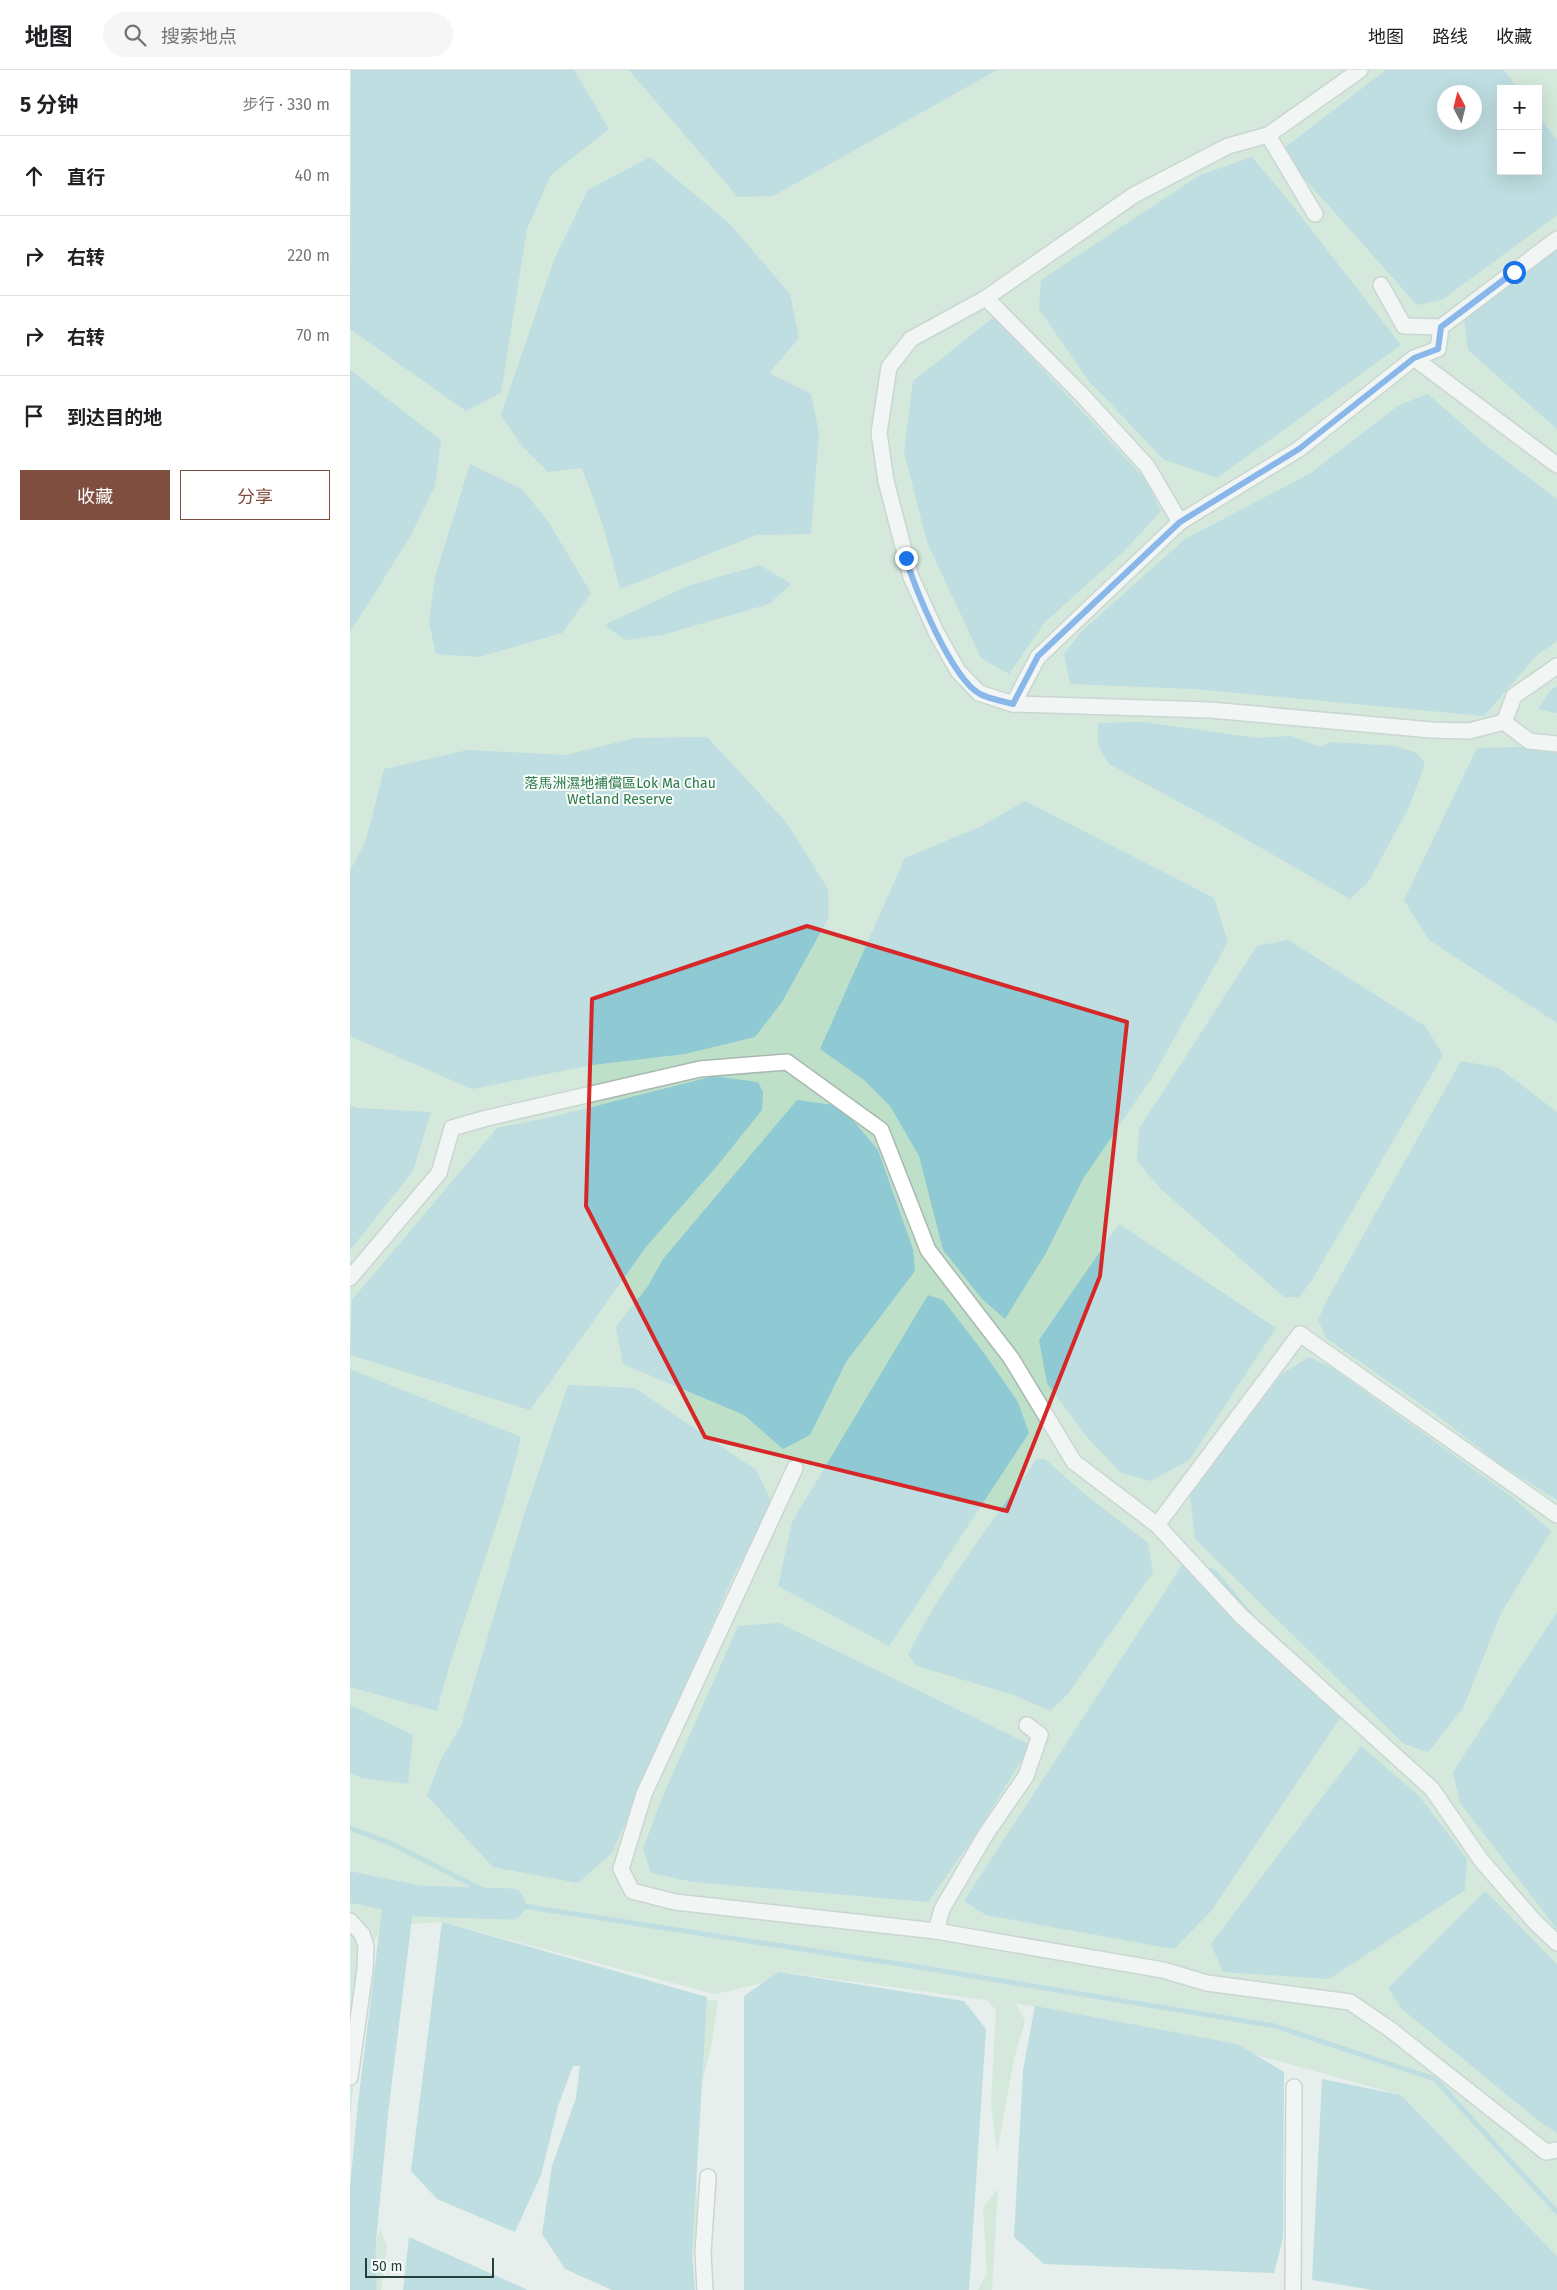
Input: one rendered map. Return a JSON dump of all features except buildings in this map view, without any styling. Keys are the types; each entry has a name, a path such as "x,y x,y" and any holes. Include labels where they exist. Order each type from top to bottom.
{"street":[{"path":"1360,70 1268,135 1228,146 1134,195 986,298 911,339 889,367 879,433 886,481 911,577 936,634 958,671 979,694 1013,704 1210,710 1432,730 1469,731 1504,722"},
{"path":"1268,135 1315,214"},
{"path":"1381,285 1404,326 1441,327 1557,239"},
{"path":"986,298 1083,396 1147,466 1180,522"},
{"path":"1013,704 1038,656 1180,522 1299,449 1414,358 1438,349 1441,327"},
{"path":"1414,358 1557,465"},
{"path":"1504,722 1514,696 1557,666"},
{"path":"1504,722 1529,741 1557,744"},
{"path":"350,1278 439,1173 452,1128 487,1118 700,1070 787,1062 881,1130 928,1250 1011,1358 1074,1462 1157,1524 1241,1616 1432,1789 1482,1860 1534,1921 1557,1943"},
{"path":"1157,1524 1300,1334 1557,1515"},
{"path":"794,1468 644,1794 621,1869 632,1891 675,1902 936,1931 1163,1970 1207,1983 1350,2002 1391,2030 1546,2152 1557,2150"},
{"path":"936,1931 942,1909 986,1834 1026,1776 1040,1735 1027,1725"},
{"path":"350,1921 362,1934 366,1946 366,1970 350,2077"},
{"path":"1292,2290 1294,2087"},
{"path":"705,2290 703,2253 708,2176"}],"highlighted area":[{"path":"807,926 1127,1022 1100,1276 1007,1511 705,1437 586,1206 592,999"}],"green space":[{"name":"落馬洲濕地補償區Lok Ma Chau Wetland Reserve","path":"350,70 1557,70 1557,2256 1401,2095 1256,2055 1044,2008 1016,2004 1025,2021 1014,2059 997,2152 991,2104 996,2010 987,2000 788,1973 763,1983 715,1994 442,1922 382,1926 366,1958 350,2119"},
{"path":"718,2000 712,2042 695,2113 698,2243 679,2290 700,2001"},
{"path":"998,2189 992,2290 978,2290 987,2273 983,2207"},
{"path":"380,2229 387,2245 381,2290 372,2290 374,2248"}],"water":[{"path":"351,70 574,70 609,129 551,175 527,229 501,393 466,411 350,329"},
{"path":"629,70 997,70 773,196 738,197"},
{"path":"1386,70 1504,70 1515,85 1497,85 1497,175 1542,175 1542,120 1557,140 1557,215 1442,300 1417,305 1280,151"},
{"path":"650,157 730,224 790,294 799,338 769,373 811,394 819,433 811,534 756,535 620,589 603,525 582,468 548,472 522,446 501,415 554,260 588,190"},
{"path":"1252,157 1289,201 1401,345 1217,478 1163,459 1088,380 1039,309 1041,280 1200,175"},
{"path":"1557,250 1557,429 1468,350 1464,319"},
{"path":"994,317 1145,479 1161,511 1125,550 1045,622 1009,674 981,658 927,542 904,452 913,381"},
{"path":"350,370 441,440 435,486 410,537 350,632"},
{"path":"1428,394 1489,448 1557,499 1557,641 1537,655 1484,716 1194,689 1070,684 1064,654 1081,632 1185,539 1311,473 1399,405"},
{"path":"470,464 522,489 549,523 591,593 562,633 479,657 436,654 429,623 435,577"},
{"path":"760,565 791,584 769,604 662,635 625,640 604,625 688,586"},
{"path":"1557,686 1557,713 1538,709 1550,691"},
{"path":"1143,722 1257,738 1291,736 1320,747 1331,742 1396,746 1416,753 1425,763 1410,805 1369,881 1350,899 1216,822 1109,764 1098,745 1098,723"},
{"path":"707,737 786,822 828,889 829,917 782,1002 755,1037 685,1054 592,1065 472,1089 350,1036 350,871 366,840 384,769 468,750 566,755 635,738"},
{"path":"1557,746 1557,1023 1429,940 1404,900 1477,748"},
{"path":"1025,801 1214,898 1228,942 1153,1076 1083,1179 1046,1253 1005,1319 982,1299 943,1250 919,1156 890,1106 864,1080 820,1049 905,858 982,826"},
{"path":"1288,940 1425,1026 1443,1055 1312,1280 1299,1297 1284,1297 1161,1189 1137,1161 1139,1129 1257,946"},
{"path":"1461,1061 1499,1068 1557,1112 1557,1500 1501,1465 1438,1416 1326,1338 1318,1320 1327,1300"},
{"path":"714,1076 758,1082 763,1092 762,1110 717,1166 646,1247 530,1410 350,1355 352,1300 497,1128 556,1116"},
{"path":"797,1100 841,1106 878,1150 913,1249 915,1271 846,1362 810,1435 783,1449 744,1415 623,1364 616,1327 648,1286 663,1259"},
{"path":"350,1105 357,1108 431,1112 413,1171 350,1250"},
{"path":"1119,1224 1276,1328 1189,1460 1151,1481 1121,1473 1085,1435 1047,1383 1039,1340"},
{"path":"928,1295 943,1300 984,1353 1018,1402 1029,1433 889,1646 778,1586 792,1522"},
{"path":"1309,1357 1332,1368 1512,1497 1551,1531 1501,1613 1463,1708 1428,1752 1404,1744 1195,1539 1190,1493 1282,1374"},
{"path":"350,1369 521,1437 502,1506 446,1676 437,1711 350,1687"},
{"path":"568,1385 635,1388 756,1470 773,1505 735,1572 612,1853 578,1883 493,1867 427,1796 441,1759 461,1726 524,1515"},
{"path":"1037,1459 1045,1459 1082,1492 1148,1543 1153,1572 1068,1694 1050,1711 1014,1695 917,1666 908,1655 952,1580"},
{"path":"1186,1559 1216,1570 1340,1718 1212,1910 1174,1949 986,1915 964,1901"},
{"path":"1557,1612 1557,1929 1460,1803 1453,1772"},
{"path":"779,1623 1031,1745 976,1834 928,1902 693,1882 651,1873 643,1849 662,1798 738,1626"},
{"path":"350,1705 413,1735 408,1784 362,1778 350,1773"},
{"path":"1361,1746 1419,1796 1467,1859 1465,1890 1329,1979 1223,1972 1211,1944"},
{"path":"1485,1891 1557,1964 1557,2133 1539,2121 1402,2009 1388,1988"},
{"path":"442,1922 707,1997 692,2253 695,2290 612,2290 565,2269 542,2234 552,2166 576,2098 580,2066 573,2066 558,2106 541,2175 515,2232 437,2199 411,2171"},
{"path":"779,1972 964,2001 986,2029 969,2290 744,2290 744,1996"},
{"path":"1035,2006 1237,2044 1284,2072 1283,2238 1274,2273 1044,2264 1014,2237 1023,2070"},
{"path":"1322,2079 1401,2095 1557,2256 1557,2290 1373,2290 1312,2280"},
{"path":"409,2237 528,2290 403,2290"}],"waterway":[{"path":"350,1828 390,1843 510,1904 912,1966 1275,2026 1435,2079 1557,2212"},
{"path":"350,1887 418,1901 510,1904"},
{"path":"361,2290 360,2246 373,2109 399,1897"}],"route":[{"path":"906,558 911,577 936,634 958,671 979,694 1013,704 1038,656 1180,522 1299,449 1414,358 1438,349 1441,327 1514,272"}]}
